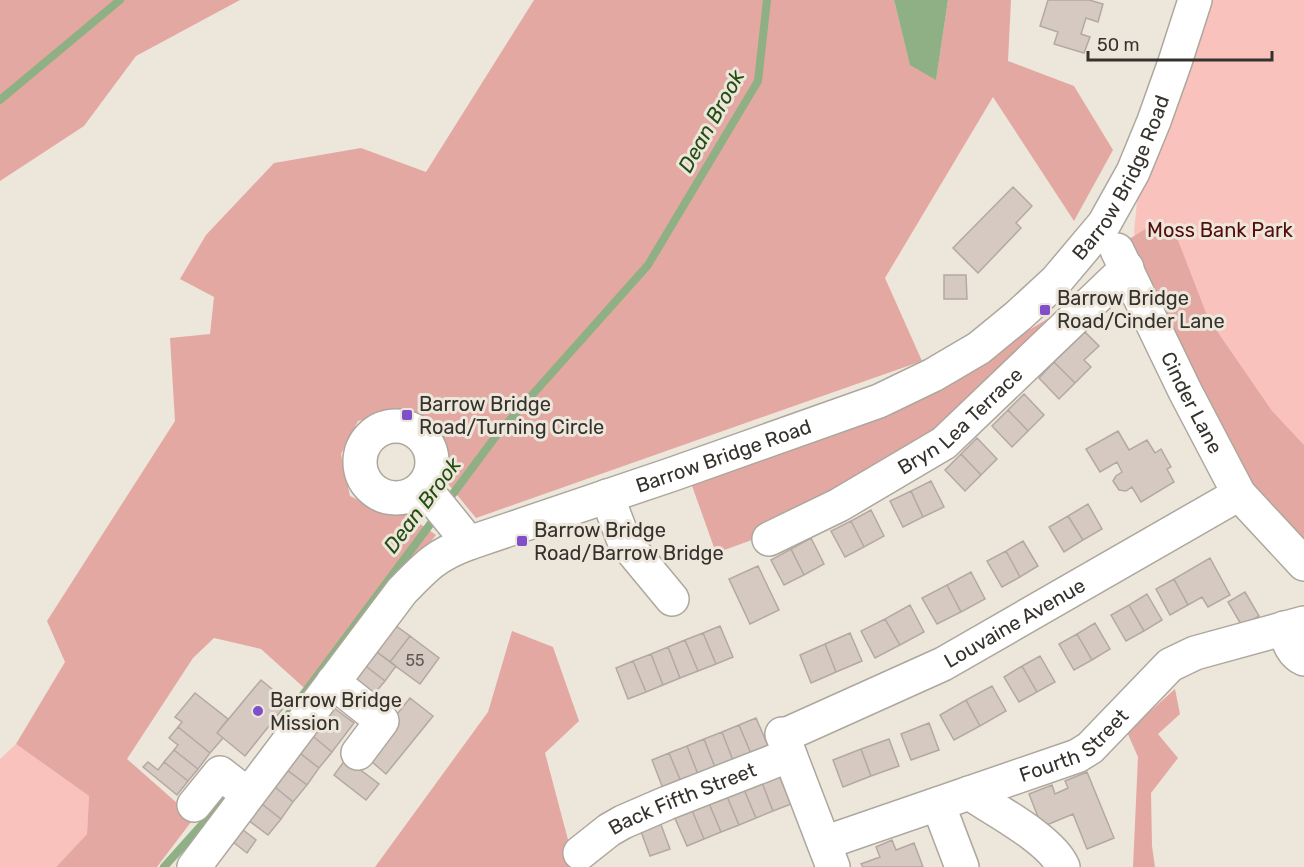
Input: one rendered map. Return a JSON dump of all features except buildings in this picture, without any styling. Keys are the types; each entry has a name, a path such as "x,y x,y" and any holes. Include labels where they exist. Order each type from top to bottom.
{"street":[{"name":"Barrow Bridge Road","path":"194,867 402,591 430,562 447,551 463,536 607,496 879,401 933,375 979,348 1018,316 1056,281 1104,224 1133,172 1154,121 1195,0"},
{"name":"Cinder Lane","path":"1104,224 1185,392 1239,494 1304,564"},
{"name":"Bryn Lea Terrace","path":"769,539 839,505 944,443 1127,268"},
{"path":"429,494 463,536"},
{"name":"Louvaine Avenue","path":"783,736 943,664 1239,494"},
{"path":"607,496 624,541 672,599"},
{"path":"1294,625 1290,646 1298,656 1304,659"},
{"name":"Fourth Street","path":"828,855 938,804 1077,756 1089,748 1170,665 1195,653 1294,625"},
{"path":"333,682 382,721 358,753"},
{"path":"783,736 828,855"},
{"name":"Back Fifth Street","path":"580,853 609,830 667,803 783,736"},
{"path":"194,805 220,773 247,794"},
{"path":"969,793 1042,841 1059,858 1063,867"},
{"path":"938,804 962,867"}],"green space":[{"name":"Moss Bank Park","path":"1209,0 1304,0 1304,548 1139,259 1134,231 1137,202"},
{"path":"16,744 89,796 87,834 56,867 0,867 0,759"}],"shaded area":[{"path":"0,0 240,0 136,56 84,126 0,181"},
{"path":"534,0 894,0 910,64 936,79 948,0 1011,0 1008,61 1074,86 1113,150 1074,221 993,97 885,278 922,361 476,518 448,484 441,447 424,421 393,413 358,421 341,454 350,496 381,511 406,514 436,535 311,694 261,649 214,638 193,658 127,759 194,818 157,867 56,867 87,834 89,796 16,744 65,662 47,621 175,421 170,338 210,334 214,297 180,279 206,235 274,163 361,148 426,172"},
{"path":"894,0 948,0 936,80 910,65"},
{"path":"1152,225 1174,230 1208,318 1272,411 1304,445 1304,554 1239,494 1116,247"},
{"path":"1059,312 949,422 760,537 716,553 691,483 1007,343"},
{"path":"512,631 553,647 579,721 545,753 571,851 568,867 375,867 488,712"},
{"path":"1175,689 1180,714 1158,734 1178,758 1151,793 1152,846 1155,867 1133,867 1138,757 1127,732"}],"waterway":[{"path":"0,100 120,0"},
{"name":"Dean Brook","path":"446,503 499,432 648,265 758,81 767,0"},
{"name":"Dean Brook","path":"288,715 437,515"},
{"name":"Dean Brook","path":"164,867 225,799"}],"place":[{"name":"Barrow Bridge Road/Cinder Lane","path":"1045,310"},
{"name":"Barrow Bridge Road/Turning Circle","path":"407,415"},
{"name":"Barrow Bridge Road/Barrow Bridge","path":"522,541"},
{"name":"Barrow Bridge Mission","path":"258,711"}]}
